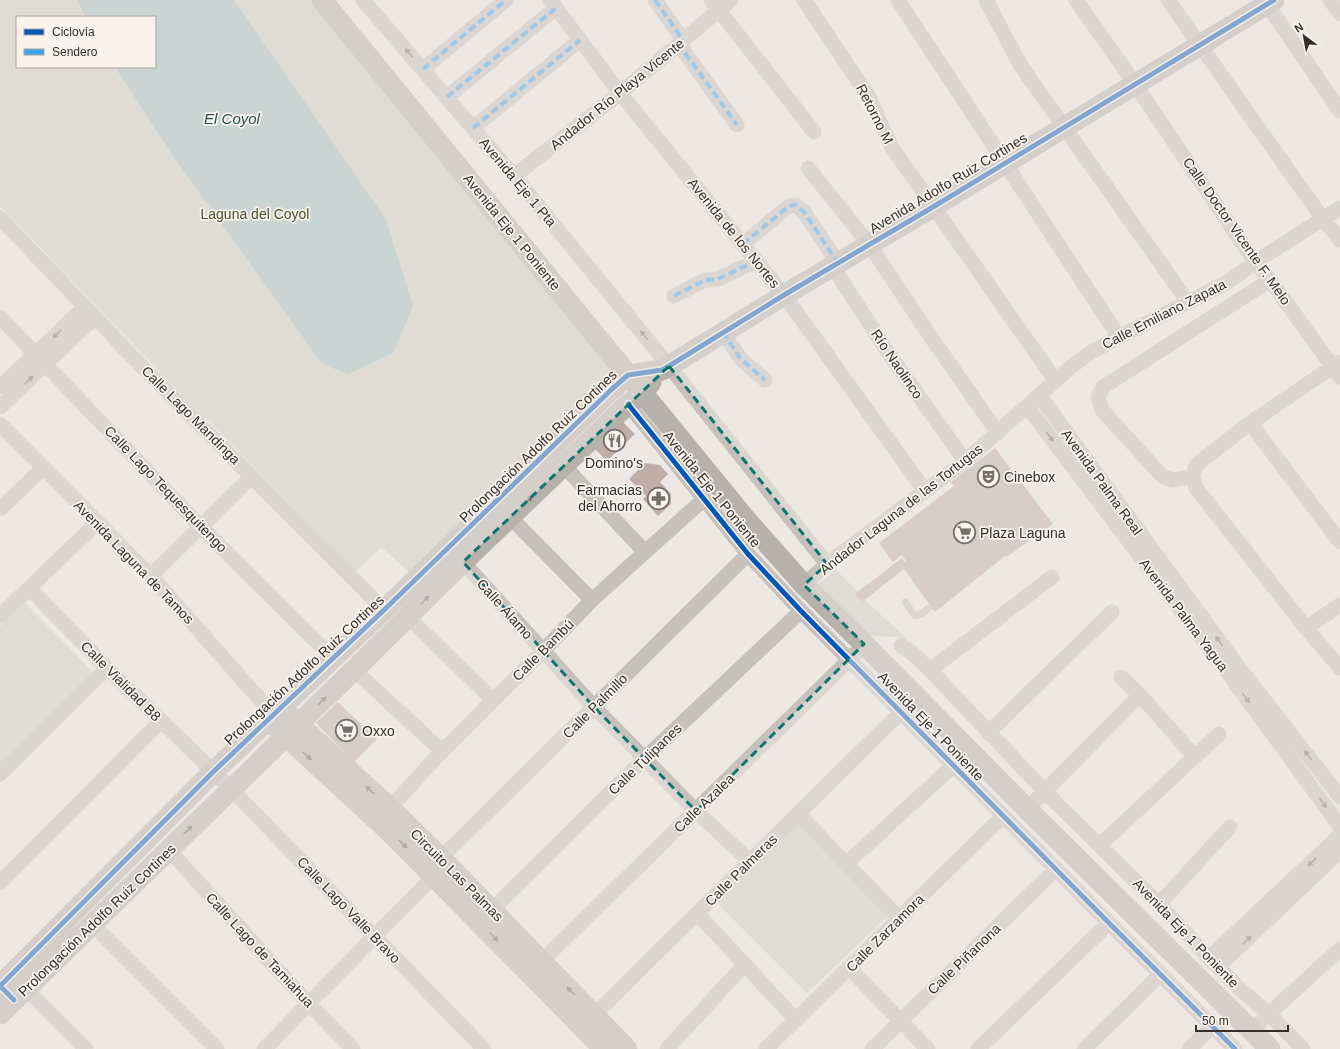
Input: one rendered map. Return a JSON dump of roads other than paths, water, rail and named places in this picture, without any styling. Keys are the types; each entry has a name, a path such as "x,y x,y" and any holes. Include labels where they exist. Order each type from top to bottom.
{"street":[{"name":"Avenida Eje 1 Poniente","path":"322,0 628,375 635,399 704,499 748,554 801,611 850,659 900,712 1235,1049"},
{"name":"Avenida Eje 1 Pta","path":"364,0 514,176 665,368 827,564"},
{"path":"423,70 506,0"},
{"path":"655,0 681,42 737,125"},
{"name":"Andador Río Playa Vicente","path":"514,176 620,93 681,42 715,5 731,0"},
{"name":"Retorno M","path":"804,0 869,97 891,146 1055,380"},
{"path":"898,0 1119,337"},
{"path":"986,0 1021,66 1188,302"},
{"name":"Calle Doctor Vicente F. Melo","path":"1076,0 1135,84 1255,262 1338,368"},
{"path":"1168,0 1323,219 1340,240"},
{"path":"1330,0 1340,14"},
{"name":"Avenida Adolfo Ruiz Cortines","path":"635,399 665,368 835,264 1065,127 1268,2"},
{"path":"1268,2 1340,111"},
{"path":"447,98 553,4"},
{"name":"Avenida de los Nortes","path":"553,4 620,93 784,295 925,491"},
{"path":"715,5 814,132"},
{"path":"473,128 580,40"},
{"path":"808,168 869,244 935,343 998,433"},
{"name":"Río Naolinco","path":"742,244 789,206 796,205 804,212 892,358 965,461"},
{"name":"Calle Emiliano Zapata","path":"998,433 1055,380 1088,355 1119,337 1228,282 1255,262 1340,208"},
{"name":"Calle Lago Mandinga","path":"0,218 126,351 384,610"},
{"path":"674,296 705,280 718,279 756,261"},
{"path":"1193,476 1173,480 1163,477 1102,410 1098,397 1103,387 1270,280"},
{"path":"0,407 41,359 90,312"},
{"name":"Calle Lago Tequesquitengo","path":"0,317 201,527 334,659"},
{"path":"724,332 740,358 765,380"},
{"path":"0,387 41,359"},
{"name":"Avenida Adolfo Ruiz Cortines","path":"628,375 665,368"},
{"path":"1338,368 1250,423 1196,465 1193,476 1196,488 1306,628 1340,668"},
{"name":"Prolongación Adolfo Ruiz Cortines","path":"9,987 92,924 408,617 466,550 540,459 628,375"},
{"name":"Avenida Palma Real","path":"1038,395 1130,532"},
{"name":"Avenida Eje 1 Poniente","path":"635,399 804,585 1027,809 1270,1049"},
{"name":"Prolongación Adolfo Ruiz Cortines","path":"9,987 271,710 334,659 384,610 510,517 635,399"},
{"name":"Avenida Palma Yagua","path":"1027,406 1130,532 1232,669 1340,830 1214,963"},
{"path":"1250,423 1340,542"},
{"name":"Avenida Laguna de Tamos","path":"0,424 151,576 271,710"},
{"name":"Andador Laguna de las Tortugas","path":"804,585 827,564 965,461 998,433"},
{"path":"540,459 560,469 645,552"},
{"path":"0,509 43,468"},
{"path":"151,576 252,476"},
{"name":"Calle Bambú","path":"390,808 442,751 592,600 704,499"},
{"path":"510,517 592,600"},
{"path":"0,616 97,522"},
{"name":"Calle Álamo","path":"466,550 543,651 594,707 696,811 750,861"},
{"name":"Calle Palmillo","path":"264,1049 375,937 438,867 594,707 748,554"},
{"path":"930,670 1052,577"},
{"name":"Calle Vialidad B8","path":"29,588 107,668 213,772"},
{"path":"1306,628 1340,605"},
{"name":"Calle Tulipanes","path":"492,910 644,759 801,611"},
{"path":"988,732 1112,612"},
{"path":"408,617 493,700"},
{"name":"Calle Azalea","path":"542,961 864,644"},
{"name":"Avenida Eje 1 Poniente","path":"901,646 911,652 930,670 1044,791 1159,904 1242,991 1269,1014 1303,1049"},
{"path":"0,774 107,668"},
{"path":"1232,669 1340,797"},
{"path":"354,670 442,751"},
{"path":"1121,676 1140,695 1195,757"},
{"path":"1027,809 1140,695"},
{"name":"Circuito Las Palmas","path":"271,710 391,832 492,910 542,961 588,1021 604,1049"},
{"name":"Calle Palmeras","path":"588,1021 900,712"},
{"path":"0,883 161,721"},
{"name":"Circuito Las Palmas","path":"292,730 390,808 438,867 588,1021 627,1049"},
{"path":"1099,846 1219,734"},
{"path":"846,864 954,766"},
{"name":"Calle Lago Valle Bravo","path":"213,772 484,1049"},
{"path":"798,814 899,918"},
{"name":"Calle Zarzamora","path":"766,1049 1003,816"},
{"path":"1159,904 1230,827"},
{"name":"Calle Lago de Tamiahua","path":"168,849 309,1004 353,1049"},
{"path":"1214,963 1340,851"},
{"name":"Calle Piñanona","path":"872,1049 1056,869"},
{"path":"697,913 796,1020"},
{"path":"978,1049 1109,923"},
{"path":"92,924 217,1049"},
{"path":"1251,1030 1340,950"},
{"path":"667,1049 745,964"},
{"path":"848,968 928,1049"},
{"path":"1084,1049 1160,975"},
{"path":"9,987 86,1049"},
{"path":"1228,1007 1242,991"},
{"path":"1188,1049 1212,1026"}],"lane":[{"path":"905,602 915,616 921,614 929,608"}],"water":[{"name":"El Coyol","path":"77,0 234,0 386,219 413,306 393,353 348,374 322,364 173,156 116,68 156,68 156,16 85,16"}],"place":[{"name":"Domino's","path":"614,441"},
{"name":"Cinebox","path":"989,477"},
{"name":"Farmacias del Ahorro","path":"658,498"},
{"name":"Plaza Laguna","path":"965,533"},
{"name":"Oxxo","path":"346,731"}],"park label":[{"name":"Laguna del Coyol","path":"255,214"}]}
